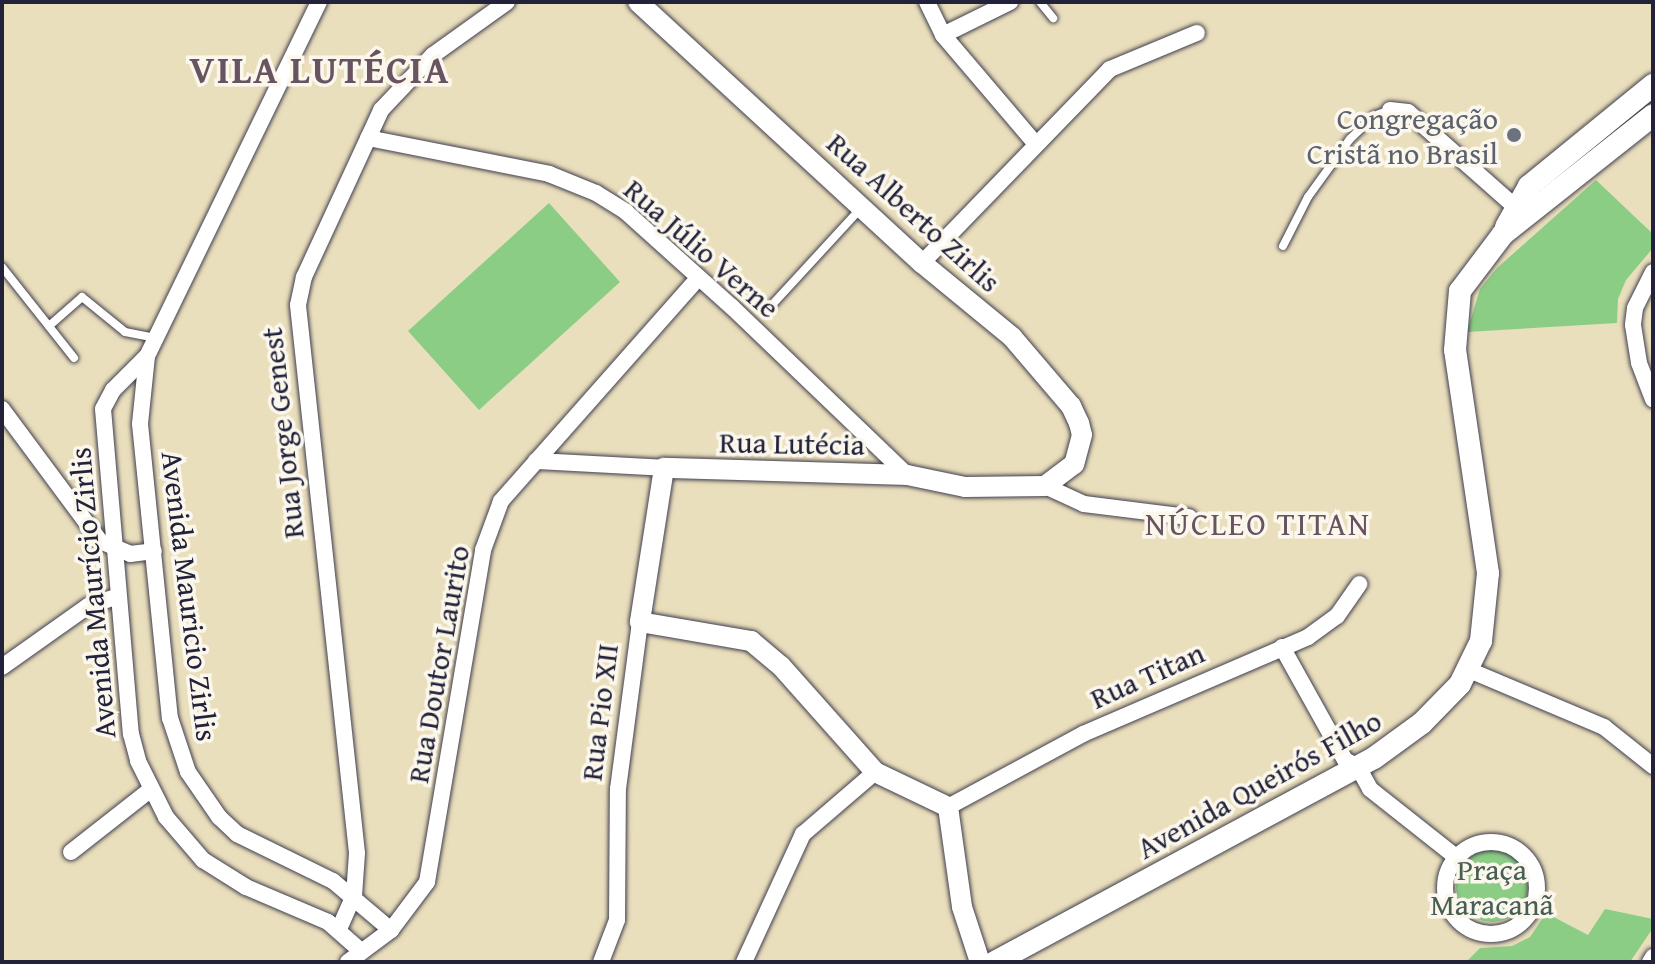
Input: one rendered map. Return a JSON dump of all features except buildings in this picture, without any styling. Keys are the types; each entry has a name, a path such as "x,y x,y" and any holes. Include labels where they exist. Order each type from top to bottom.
{"main road":[{"name":"Avenida Queirós Filho","path":"1522,212 1529,186 1653,85"},
{"name":"Avenida Queirós Filho","path":"995,962 1358,767 1422,723 1469,670 1485,623 1488,548 1454,320 1460,291 1522,212 1653,115"}],"street":[{"path":"147,356 319,2"},
{"name":"Rua Jorge Genest","path":"339,929 354,896 357,853 298,305 304,277 368,138 397,88 433,55 507,2"},
{"name":"Rua Alberto Zirlis","path":"638,2 922,263 1012,337 1071,406 1082,435 1080,448 1074,464 1045,486"},
{"path":"927,2 943,35 1035,143"},
{"path":"943,35 1010,2"},
{"path":"922,263 1110,69 1197,33"},
{"path":"1390,110 1408,112 1522,212"},
{"name":"Rua Júlio Verne","path":"368,138 476,156 577,183 626,212 907,475"},
{"path":"1653,272 1633,325 1639,363 1653,399"},
{"name":"Rua Doutor Laurito","path":"355,957 391,930 427,882 483,550 501,501 698,278"},
{"name":"Avenida Mauricio Zirlis","path":"147,356 139,405 170,718 188,772 219,817 237,834 354,896 391,930"},
{"name":"Avenida Maurício Zirlis","path":"147,356 105,403 114,551 131,734 150,790 182,840 203,860 246,887 339,929 355,957"},
{"name":"Avenida Maurício Zirlis","path":"105,403 125,399 139,405"},
{"path":"2,409 90,528 114,551 154,551"},
{"name":"Rua Lutécia","path":"536,461 907,475 965,487 1045,486"},
{"name":"Rua Pio XII","path":"601,962 617,920 618,789 664,468"},
{"path":"1045,486 1084,504 1189,517"},
{"name":"Rua Titan","path":"948,807 1083,734 1308,637 1337,616 1359,584"},
{"path":"2,667 88,606 118,596"},
{"path":"640,622 751,641 781,666 875,772 948,807 962,907 980,962"},
{"path":"1282,647 1345,760 1358,767 1370,789 1456,857"},
{"path":"1469,670 1595,722 1653,766"},
{"path":"744,962 803,834 875,772"},
{"path":"71,852 150,790"},
{"path":"1497,842 1524,856 1537,884 1530,913 1520,924 1492,934 1463,925 1446,900 1448,870 1456,857 1468,848 1497,842"}],"lane":[{"path":"1040,2 1053,18"},
{"path":"1283,246 1308,197 1350,139 1374,116 1390,110"},
{"path":"770,307 861,208"},
{"path":"2,267 74,358"},
{"path":"49,326 82,297 125,332 156,338"}],"green space":[{"path":"1596,180 1653,234 1653,248 1626,280 1618,299 1617,323 1467,332 1480,289 1497,268"},
{"path":"549,203 620,282 479,410 408,331"},
{"name":"Praça Maracanã","path":"1499,850 1518,860 1526,872 1526,900 1518,912 1506,920 1485,922 1466,912 1458,900 1456,879 1466,860 1478,852"},
{"path":"1605,909 1653,919 1653,928 1630,962 1466,962 1480,948 1512,946 1530,937 1546,913 1588,935"}],"place":[{"name":"Congregação Cristã no Brasil","path":"1514,135"}],"district":[{"name":"VILA LUTÉCIA","path":"320,70"},
{"name":"NÚCLEO TITAN","path":"1258,524"}]}
